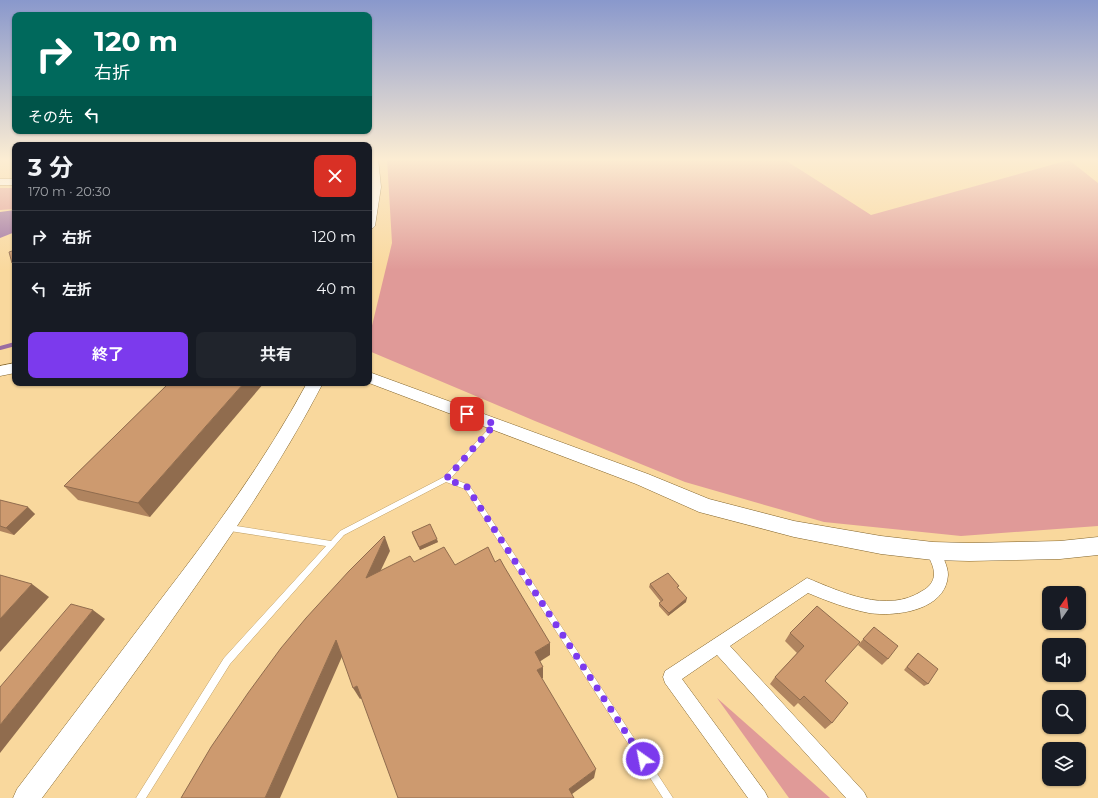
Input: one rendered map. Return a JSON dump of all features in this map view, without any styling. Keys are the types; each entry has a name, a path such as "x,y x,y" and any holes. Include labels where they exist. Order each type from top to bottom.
{"street":[{"path":"372,210 375,195"},
{"path":"0,371 12,369"},
{"path":"372,378 642,479 706,506 794,529 881,546 933,551 969,552 1060,550 1098,546"},
{"path":"26,798 109,690 226,527 269,464 313,386"},
{"path":"759,798 671,677 807,585 826,594 865,605 895,608 921,602 937,587 941,574 933,551"},
{"path":"718,645 858,798"}],"lane":[{"path":"141,798 227,661 342,533 446,479 495,424"},
{"path":"446,479 467,487 668,798"},
{"path":"226,527 332,544"}],"shaded area":[{"path":"0,195 12,195 12,209 0,210"},
{"path":"389,195 840,195 871,215 942,195 1098,195 1098,526 961,536 824,522 685,482 372,352 372,326 392,243"},
{"path":"12,210 12,233 0,238 0,212"},
{"path":"717,698 830,798 789,798"}],"building":[{"path":"12,251 12,263 9,252"},
{"path":"166,386 241,386 138,503 64,486"},
{"path":"0,500 28,507 6,528 0,526"},
{"path":"430,524 437,539 419,547 412,532"},
{"path":"384,536 385,537 366,578 410,556 414,562 444,547 455,565 488,547 495,562 500,559 550,643 535,652 543,667 537,670 596,769 569,789 574,798 398,798 357,686 353,688 336,640 265,798 181,798 211,747 281,648 349,571"},
{"path":"668,573 679,586 677,587 687,598 669,613 659,603 663,600 650,584"},
{"path":"0,575 32,584 0,619"},
{"path":"71,604 93,610 0,725 0,687"},
{"path":"817,606 860,642 825,681 848,703 832,723 804,696 800,700 775,677 804,646 790,633"},
{"path":"874,627 898,646 888,659 863,639"},
{"path":"918,653 938,669 928,684 907,667"}],"waterway":[{"path":"0,348 12,345"}],"route":[{"path":"467,414 495,424 446,479 467,487 643,759"}]}
